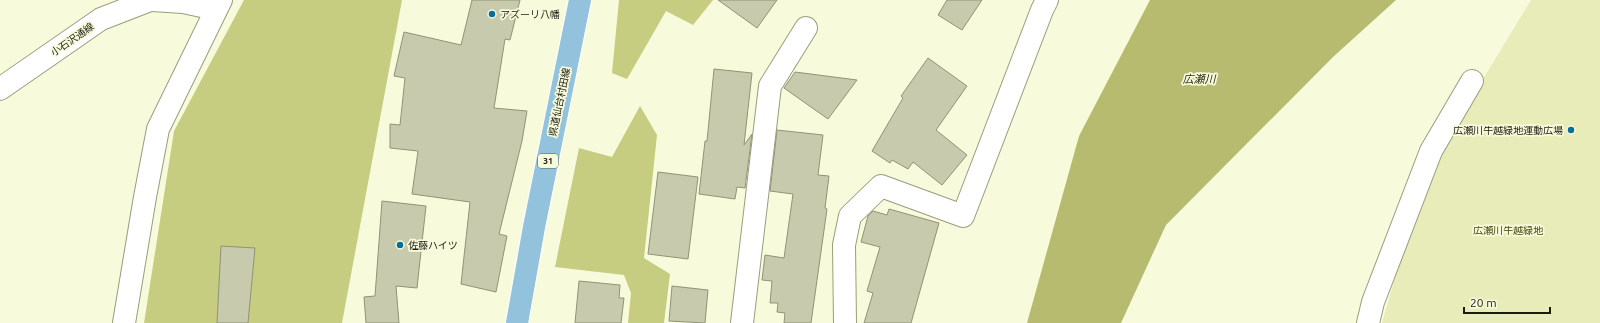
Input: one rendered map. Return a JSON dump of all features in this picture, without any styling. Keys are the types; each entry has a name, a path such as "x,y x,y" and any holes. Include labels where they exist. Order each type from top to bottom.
{"main road":[{"name":"県道仙台村田線","path":"517,323 534,227 580,0"}],"street":[{"name":"小石沢通線","path":"0,89 101,19 151,0 219,5"},
{"path":"845,323 844,245 850,216 882,186 963,216 1047,0"},
{"path":"124,323 144,197 158,129 219,5"},
{"path":"742,323 770,86 806,28"},
{"path":"1368,323 1373,302 1431,151 1472,81"}],"green space":[{"name":"広瀬川牛越緑地","path":"1531,0 1600,0 1600,323 1382,323 1413,214 1466,107"}],"shaded area":[{"path":"244,0 402,0 342,323 144,323 174,131"},
{"path":"619,0 713,0 693,25 666,11 627,79 612,73"},
{"path":"640,106 657,135 644,258 670,274 664,323 628,323 631,293 624,275 555,267 579,148 612,157"}],"water":[{"name":"広瀬川","path":"1150,0 1396,0 1333,57 1166,225 1121,323 1027,323 1079,136"}],"building":[{"path":"472,0 520,0 510,40 505,39 494,108 527,111 522,141 499,234 507,236 496,292 461,284 470,202 412,194 418,151 390,148 390,124 400,125 405,78 394,76 404,32 461,45"},
{"path":"718,0 777,0 757,28"},
{"path":"947,0 982,0 962,30 938,15"},
{"path":"928,58 967,86 936,130 967,155 942,185 913,162 908,169 892,160 890,163 872,151 903,98 901,96"},
{"path":"714,69 752,73 744,145 752,134 745,188 737,187 735,199 699,194 705,141 707,141"},
{"path":"795,72 857,80 828,119 784,88"},
{"path":"777,130 823,135 818,175 829,176 825,208 827,209 811,323 784,323 785,313 777,312 778,303 770,303 772,281 762,280 765,255 784,258 793,194 770,191"},
{"path":"658,172 698,177 688,259 648,254"},
{"name":"佐藤ハイツ","path":"382,201 426,206 417,288 396,286 399,323 366,323 364,297 375,296"},
{"path":"889,209 939,223 911,323 864,323 873,293 867,291 880,247 861,242 868,216 873,211 887,215"},
{"path":"221,246 255,248 248,323 217,323"},
{"path":"579,281 620,285 619,298 624,298 621,323 575,323"},
{"path":"672,286 708,290 705,323 669,321"}],"place":[{"name":"アズーリ八幡","path":"492,14"},
{"name":"広瀬川牛越緑地運動広場","path":"1571,130"},
{"name":"佐藤ハイツ","path":"400,245"}]}
